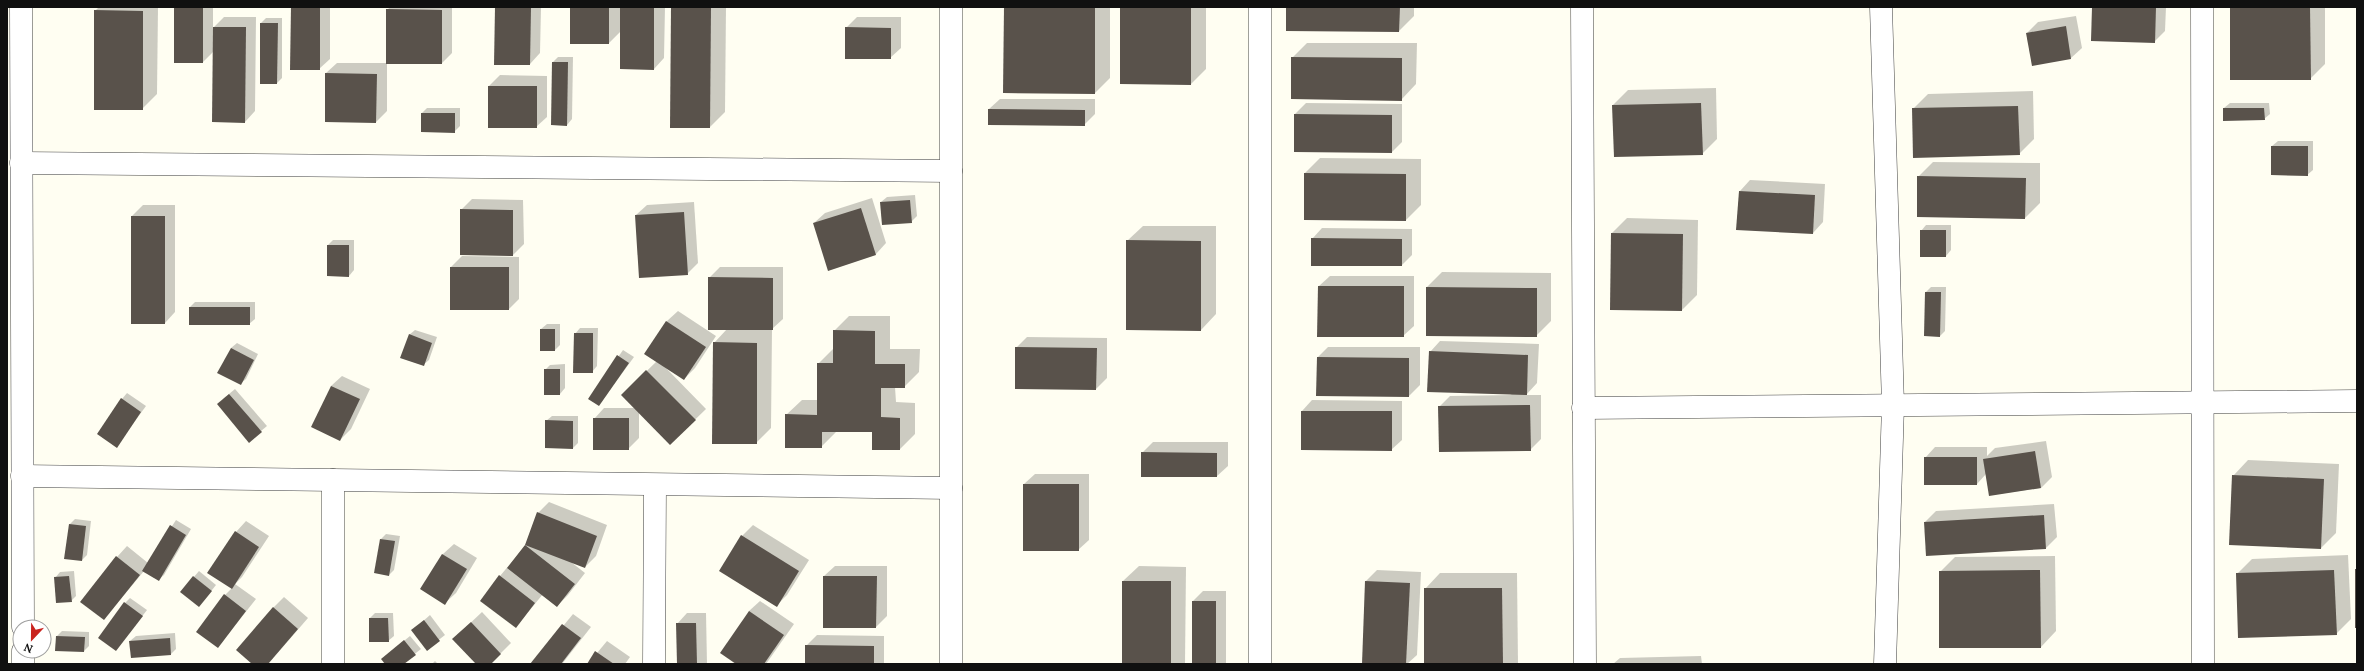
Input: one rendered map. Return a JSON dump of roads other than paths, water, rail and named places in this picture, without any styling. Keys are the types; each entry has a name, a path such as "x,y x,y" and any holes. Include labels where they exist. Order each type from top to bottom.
{"street":[{"path":"21,7 23,619"},
{"path":"951,7 951,664"},
{"path":"1260,7 1260,664"},
{"path":"1582,7 1584,175 1583,408 1585,664"},
{"path":"1881,7 1893,405 1885,664"},
{"path":"2202,7 2203,664"},
{"path":"21,163 951,171"},
{"path":"1583,408 2357,401"},
{"path":"22,476 951,488"},
{"path":"333,480 333,664"},
{"path":"654,664 655,485"}]}
